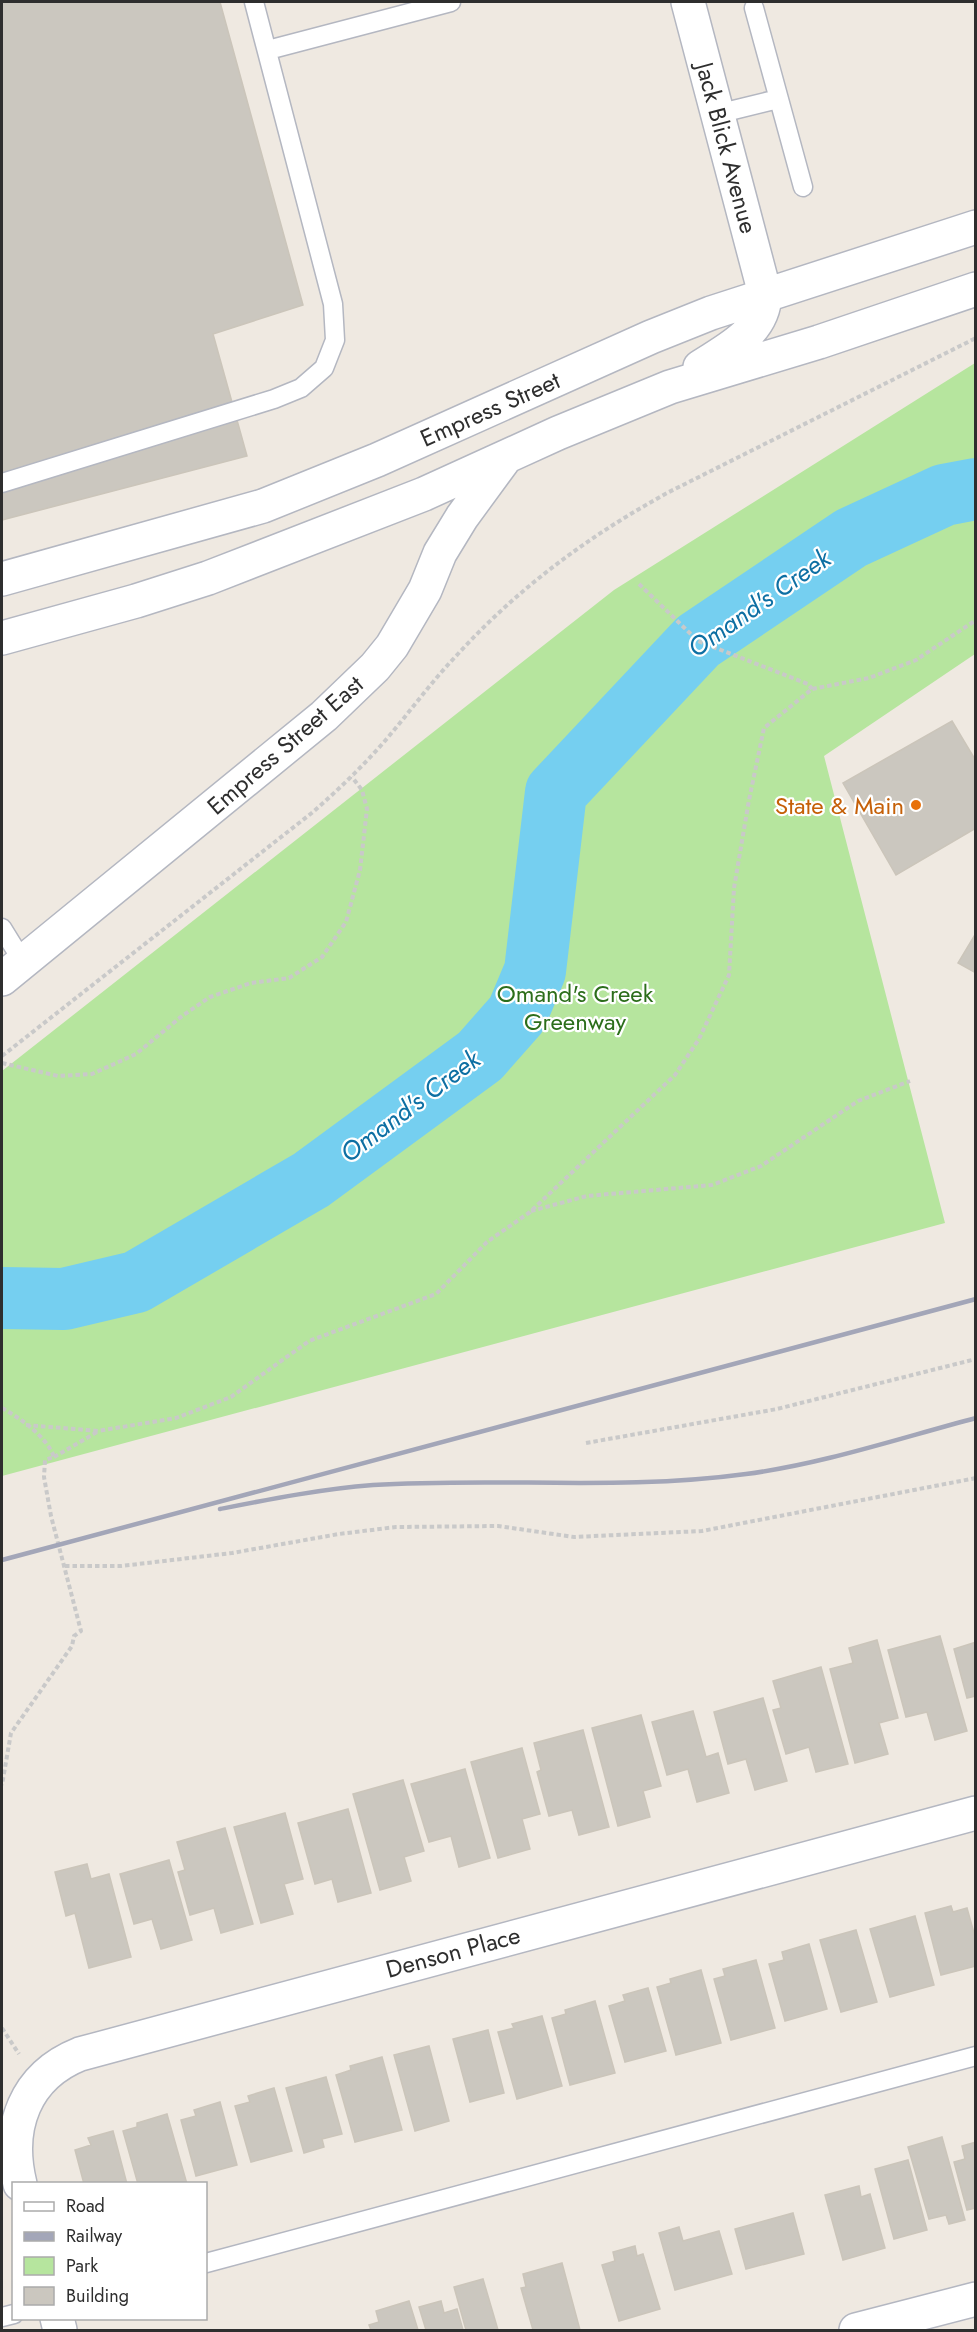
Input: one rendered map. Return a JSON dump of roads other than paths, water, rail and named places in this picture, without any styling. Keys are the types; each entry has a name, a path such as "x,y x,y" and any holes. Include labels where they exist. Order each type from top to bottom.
{"main road":[{"name":"Jack Blick Avenue","path":"688,2 765,294"},
{"name":"Empress Street","path":"2,579 263,506 377,460 651,337 765,294 975,227"},
{"name":"Empress Street","path":"2,638 136,601 208,578 424,494 558,433 670,387 819,342 975,290"},
{"path":"670,387 747,335 765,307 765,294"},
{"name":"Empress Street East","path":"12,970 324,716 375,667 409,619 425,590 440,553 462,517 506,457"},
{"name":"Denson Place","path":"20,2182 16,2160 16,2139 20,2116 28,2097 44,2076 61,2061 975,1813"},
{"path":"856,2331 975,2299"}],"lane":[{"path":"2,483 301,388 324,368 335,340 333,304 254,2"},
{"path":"268,50 451,2"},
{"path":"754,8 803,187"},
{"path":"717,114 778,99"},
{"path":"2,928 12,970"},
{"path":"207,2263 975,2056"}],"waterway":[{"name":"Omand's Creek","path":"2,1298 64,1299 136,1282 311,1180 480,1056 517,1014 535,971 556,792 698,641 851,538 944,495 976,489"}],"railway":[{"path":"2,1560 976,1299"},
{"path":"220,1509 315,1492 373,1485 466,1482 653,1482 746,1474 833,1457 976,1418"}],"place":[{"name":"State & Main","path":"916,805"}],"park label":[{"name":"Omand's Creek Greenway","path":"575,1007"}]}
